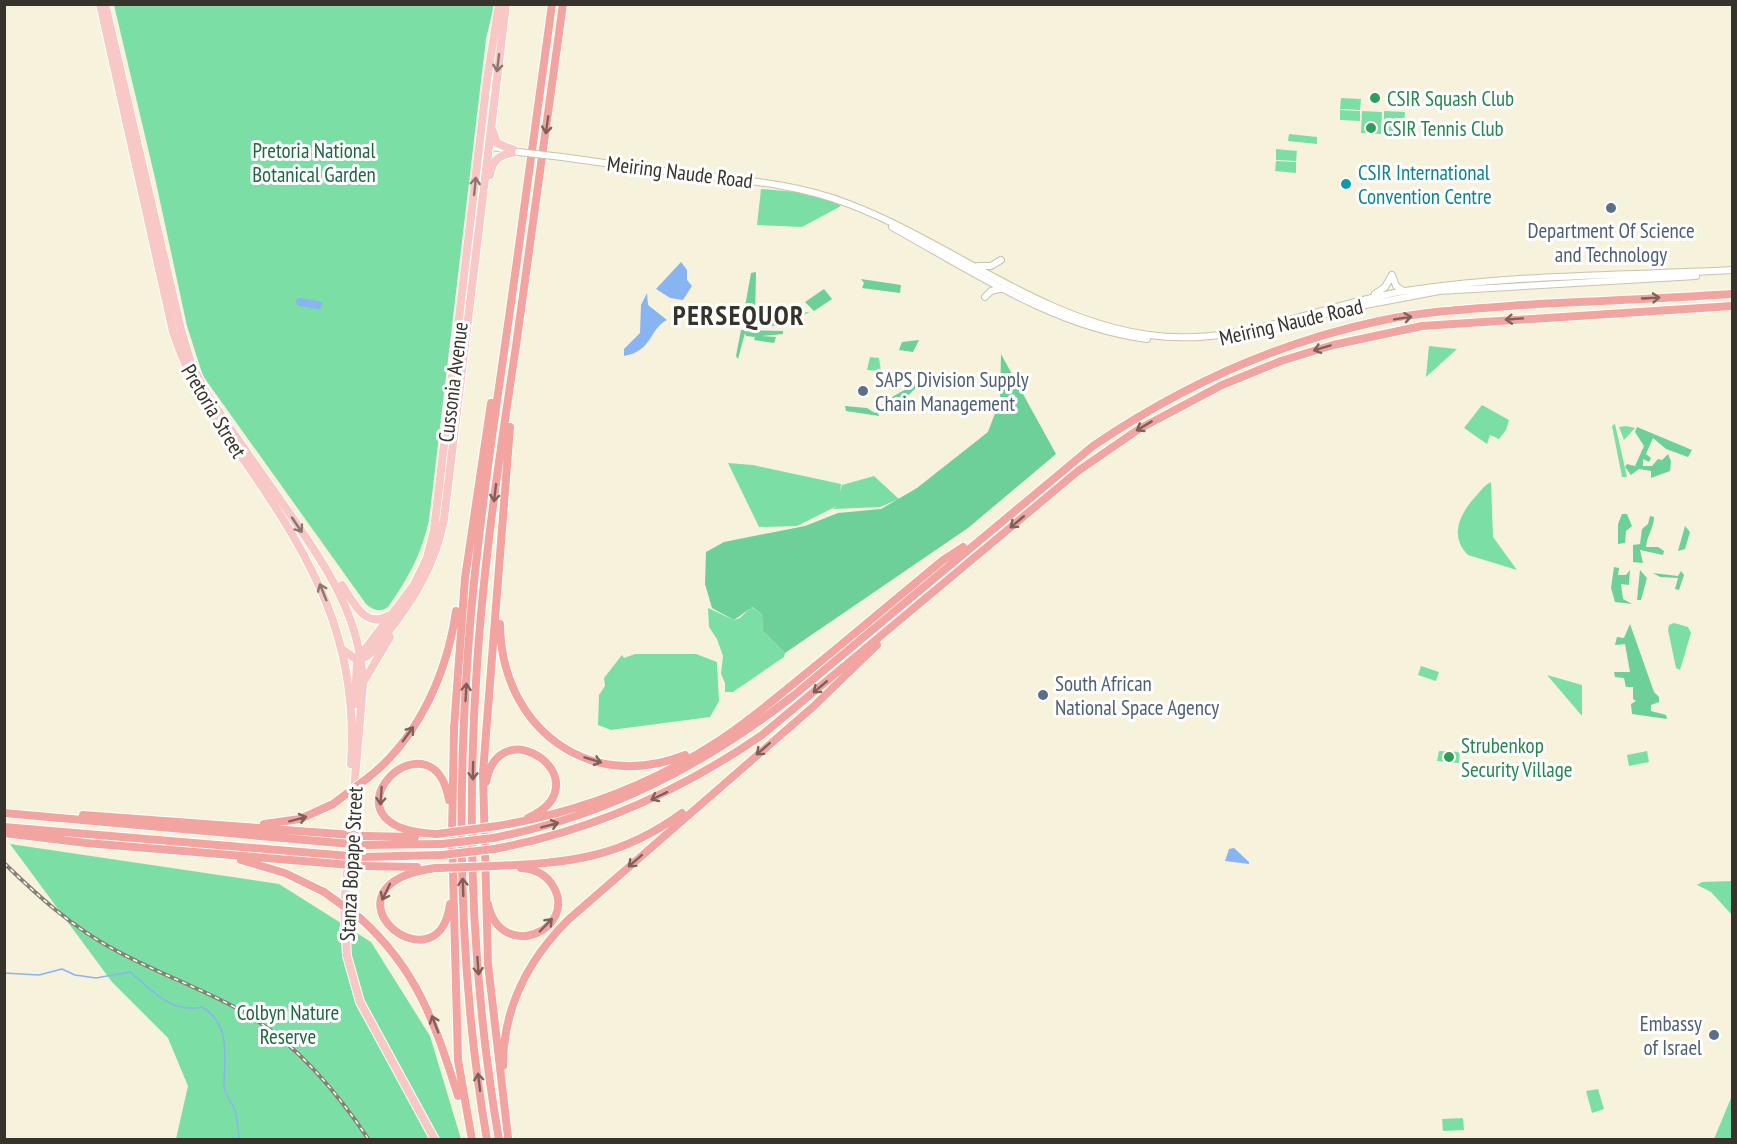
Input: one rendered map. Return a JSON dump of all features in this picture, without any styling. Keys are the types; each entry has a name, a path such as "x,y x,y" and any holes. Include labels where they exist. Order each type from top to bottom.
{"highway":[{"path":"487,1140 474,1047 464,925 462,822 465,713 481,520 552,4"},
{"path":"505,1139 484,1038 473,872 473,766 481,616 563,4"},
{"path":"4,812 198,822 280,823 304,817 333,804 369,777 410,730 440,676 452,635 527,168 535,133"},
{"path":"4,812 327,838 442,844 494,838 568,820 627,798 672,777 721,748 793,696 975,542 1094,446 1142,414 1208,380 1307,340 1381,321 1499,306 1732,294"},
{"path":"362,861 442,855 537,841 611,817 664,794 718,764 762,735 1078,471 1139,429 1202,395 1281,361 1333,345 1422,326 1732,306"},
{"path":"505,1139 490,991 484,861 484,735 521,310"},
{"path":"452,836 456,682 471,525"},
{"path":"364,840 498,826 564,812 615,794 686,760 734,730 943,560 975,542"},
{"path":"505,1139 504,1042 510,1012 529,967 568,920 813,706 896,628 966,569 977,555"},
{"path":"500,570 500,640 506,675 524,711 552,740 572,753 596,762 614,766 642,766 682,757 734,730"},
{"path":"484,829 486,785 492,766 512,751 523,750 536,753 548,763 555,776 552,799 534,815 498,826"},
{"path":"437,834 405,831 391,823 384,813 380,800 381,788 398,768 420,765 440,777 449,797 458,1060 472,1140"},
{"path":"453,868 450,909 442,926 434,933 420,939 398,934 389,928 383,913 382,902 385,891 395,879 404,873 437,868 578,861 624,848 664,826 743,767"},
{"path":"198,822 327,838"},
{"path":"4,827 326,859"},
{"path":"4,833 158,849 254,863 285,873 324,892 360,918 395,954 423,998 438,1032 472,1140"},
{"path":"158,849 362,861 437,868"},
{"path":"484,861 488,900 496,922 506,931 519,936 542,931 552,920 557,907 556,895 551,883 531,869 496,866"}],"main road":[{"name":"Pretoria Street","path":"100,4 173,332 184,366 202,398 304,553 328,604 341,648"},
{"name":"Pretoria Street","path":"105,4 181,330 191,363 207,394 317,554 345,601 357,640"},
{"name":"Cussonia Avenue","path":"398,614 419,576 434,530 499,4"},
{"name":"Cussonia Avenue","path":"360,658 427,577 441,533 506,4"},
{"path":"493,115 494,139 517,152"},
{"path":"481,207 486,199 493,162 502,154 517,152"},
{"path":"317,554 366,618 378,620 398,614"},
{"path":"363,684 398,614"},
{"name":"Stanza Bopape Street","path":"357,640 363,684 344,908 347,956 360,1002 435,1140"},
{"path":"341,648 360,658 353,738"},
{"name":"Stanza Bopape Street","path":"341,648 350,700 353,738 339,907 343,963 360,1013 430,1140"}],"street":[{"name":"Meiring Naude Road","path":"480,145 562,158 778,184 830,197 877,216 1069,313 1122,329 1160,336 1200,337 1249,331 1372,296 1445,285 1593,275 1732,272"},
{"name":"Meiring Naude Road","path":"877,216 1058,316 1097,328 1148,339 1198,341 1261,333 1339,310 1438,291 1732,272"},
{"path":"975,266 989,267 1001,260"},
{"path":"1372,296 1385,287 1392,275 1396,286 1404,291"},
{"path":"985,297 994,289 1004,288"}],"green space":[{"name":"Pretoria National Botanical Garden","path":"114,5 494,5 486,39 429,520 422,544 408,576 385,609 377,610 366,604 203,376 187,326"},
{"name":"CSIR Tennis Club","path":"1341,98 1361,99 1360,110 1340,109"},
{"name":"CSIR Tennis Club","path":"1340,110 1360,111 1360,121 1340,120"},
{"path":"1362,111 1382,112 1381,134 1361,133"},
{"name":"CSIR Tennis Club","path":"1384,111 1405,112 1404,123 1384,122"},
{"name":"CSIR Tennis Club","path":"1384,123 1404,124 1404,135 1384,134"},
{"path":"1289,134 1317,137 1317,144 1288,141"},
{"path":"1276,149 1297,151 1296,161 1276,160"},
{"path":"1276,161 1296,162 1296,173 1275,171"},
{"path":"761,189 822,194 841,206 802,227 757,225"},
{"path":"756,272 755,317 743,318 751,273"},
{"path":"861,279 901,285 900,293 862,288 864,283"},
{"path":"824,289 832,299 814,311 805,302"},
{"path":"810,312 779,326 742,325 742,321"},
{"path":"741,330 783,331 783,334 762,336 776,337 774,343 754,340 755,337 746,336 745,333 738,359 736,356"},
{"path":"919,340 913,352 899,350 902,342"},
{"path":"1429,346 1457,349 1426,377"},
{"path":"1001,354 1056,454 968,528 785,653 763,631 762,614 752,607 734,620 712,608 705,584 706,552 724,542 805,526 838,513 881,509 917,488 988,432 1000,400"},
{"path":"870,357 879,358 881,371 867,370"},
{"path":"915,384 919,385 891,412 885,401"},
{"path":"1482,405 1509,420 1506,430 1499,439 1490,435 1487,444 1464,428"},
{"path":"845,406 867,408 875,413 878,410 879,416 846,411"},
{"path":"1615,424 1627,477 1622,477 1612,426"},
{"path":"1619,427 1635,428 1624,440"},
{"path":"1637,427 1692,450 1688,457 1666,449 1653,438 1646,454 1651,458 1649,462 1643,459 1643,466 1652,466 1658,459 1662,460 1668,454 1671,461 1670,471 1651,478 1651,471 1639,469 1631,475 1625,467 1627,464 1635,466 1644,446 1635,432"},
{"path":"728,463 753,465 841,484 840,492 842,485 874,476 899,499 880,507 833,509 837,506 797,526 759,527"},
{"path":"1491,482 1493,537 1517,570 1468,555 1459,540 1459,524 1462,516 1480,491"},
{"path":"1622,514 1627,514 1632,526 1626,531 1625,543 1618,544 1618,524"},
{"path":"1650,516 1654,517 1654,521 1646,547 1658,547 1664,551 1663,555 1640,550 1643,563 1633,562 1633,545 1640,544 1642,529 1648,524"},
{"path":"1685,526 1690,532 1685,549 1678,551"},
{"path":"1614,567 1619,568 1618,575 1626,575 1630,570 1629,585 1621,584 1623,599 1632,604 1615,602 1611,588"},
{"path":"1640,570 1647,578 1641,600 1637,600"},
{"path":"1681,571 1684,575 1679,590 1675,589 1678,578 1660,577 1653,573 1678,576"},
{"path":"751,607 762,614 763,631 785,653 784,657 733,692 725,692 725,683 721,674 723,656 717,639 709,627 708,608 734,620 740,618"},
{"path":"1674,623 1688,627 1691,633 1680,670 1676,668 1668,630 1669,625"},
{"path":"1630,624 1654,692 1659,697 1659,702 1651,705 1651,711 1666,715 1667,719 1632,714 1631,704 1636,701 1633,699 1633,687 1626,687 1624,678 1615,677 1614,672 1630,672 1625,644 1615,645 1617,637 1624,638"},
{"path":"635,654 696,654 717,662 719,701 710,717 611,730 598,725 599,695 605,686 604,678 622,655 624,658"},
{"path":"1421,666 1439,672 1436,681 1418,675"},
{"path":"1547,675 1582,685 1582,716"},
{"name":"Strubenkop Security Village","path":"1439,751 1460,752 1459,763 1437,761"},
{"path":"1647,751 1649,762 1629,766 1627,755"},
{"name":"Colbyn Nature Reserve","path":"10,844 279,884 371,942 430,1036 461,1139 176,1139 188,1086 168,1038 112,982"},
{"path":"1732,881 1732,915 1711,892 1697,885 1702,882"},
{"path":"1598,1089 1604,1109 1592,1113 1586,1091"},
{"path":"1732,1095 1732,1139 1714,1139 1731,1098"},
{"path":"1463,1118 1464,1130 1443,1131 1442,1119"}],"water":[{"path":"681,262 687,270 687,280 692,286 683,300 670,298 656,289"},
{"path":"647,293 648,305 667,320 661,324 646,345 624,356 624,349 640,333 641,305"},
{"path":"1234,848 1249,864 1225,861 1229,849"}],"waterway":[{"path":"300,302 318,305"},
{"path":"4,973 39,975 62,969 75,975 96,978 130,972 171,1004 191,1008 202,1007 212,1014 222,1033 225,1054 224,1087 236,1112 240,1140"}],"railway":[{"path":"4,863 56,910 99,941 258,1021 294,1050 327,1084 369,1140"}],"place":[{"name":"CSIR Squash Club","path":"1375,98"},
{"name":"CSIR Tennis Club","path":"1371,128"},
{"name":"CSIR International Convention Centre","path":"1346,184"},
{"name":"Department Of Science and Technology","path":"1611,208"},
{"name":"SAPS Division Supply Chain Management","path":"863,391"},
{"name":"South African National Space Agency","path":"1043,695"},
{"name":"Strubenkop Security Village","path":"1449,757"},
{"name":"Embassy of Israel","path":"1714,1035"}],"district":[{"name":"PERSEQUOR","path":"739,315"}]}
